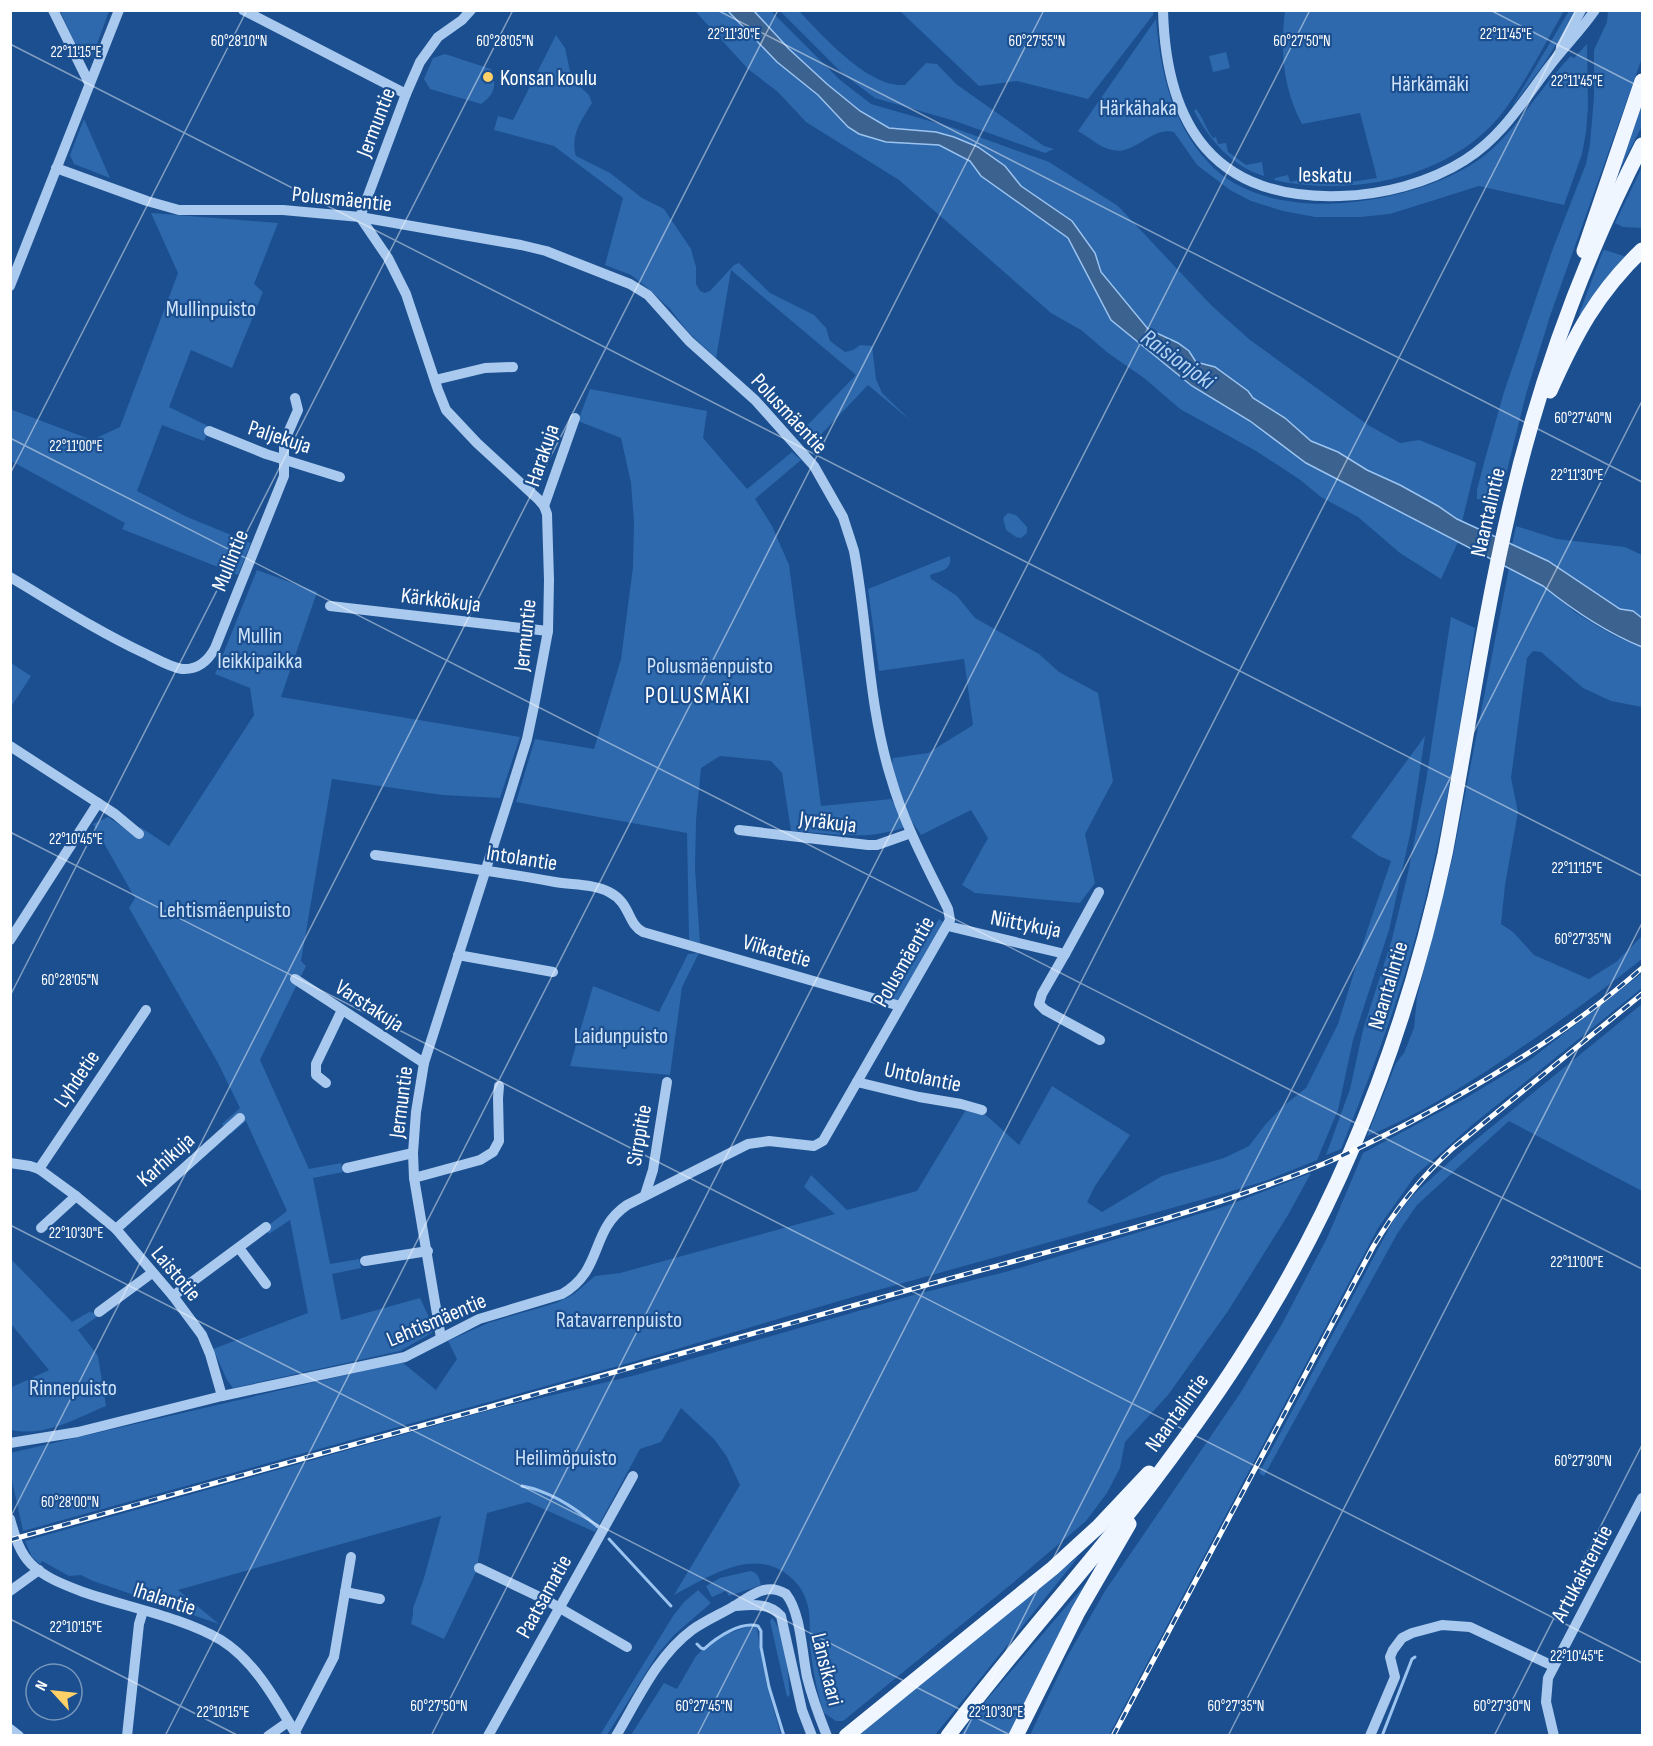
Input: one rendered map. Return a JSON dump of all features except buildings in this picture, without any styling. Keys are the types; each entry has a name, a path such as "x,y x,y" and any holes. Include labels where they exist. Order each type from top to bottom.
{"main road":[{"path":"1561,331 1589,231 1642,81"},
{"name":"Naantalintie","path":"948,1736 1155,1480 1217,1394 1250,1343 1307,1242 1361,1127 1397,1034 1435,903 1492,593 1510,504 1525,449 1561,331 1591,254 1642,145"},
{"path":"1525,449 1587,315 1617,276 1642,250"},
{"path":"846,1736 1060,1562 1099,1526 1185,1437"},
{"path":"1016,1736 1078,1612 1155,1480"}],"street":[{"path":"53,10 89,83"},
{"path":"10,286 16,255 56,168 119,10"},
{"path":"243,10 406,94"},
{"name":"Jermuntie","path":"360,217 406,94 428,49 438,37 462,20 471,10"},
{"name":"Ieskatu","path":"1163,10 1164,41 1173,84 1189,123 1203,146 1221,164 1253,184 1273,191 1299,195 1358,196 1418,182 1463,162 1484,147 1506,125 1595,10"},
{"name":"Ieskatu","path":"1553,62 1581,10"},
{"name":"Polusmäentie","path":"56,168 147,201 179,210 283,210 360,217 546,251 630,284 648,295 688,341 755,400 814,466 834,499 849,534 860,581 875,708 884,752 898,800 911,833 950,914 948,926 819,1145"},
{"path":"360,217 388,258 402,285 441,399 452,417 544,506"},
{"path":"435,380 484,368 513,367"},
{"name":"Mullintie","path":"10,577 106,634 162,662 182,669 201,665 209,659 219,638 284,476 284,442 298,410 295,398"},
{"name":"Harakuja","path":"544,506 575,418"},
{"name":"Paljekuja","path":"209,431 250,448 340,477"},
{"name":"Jermuntie","path":"441,1338 414,1178 416,1112 424,1063 527,739 548,631 547,514 544,506"},
{"name":"Kärkkökuja","path":"330,606 548,631"},
{"path":"10,746 98,803 140,834"},
{"path":"10,940 98,803"},
{"name":"Jyräkuja","path":"739,830 868,845 877,845 911,833"},
{"name":"Intolantie","path":"375,855 484,870 606,891 624,903 635,926 643,932"},
{"name":"Niittykuja","path":"948,926 1065,954 1100,892"},
{"name":"Viikatetie","path":"643,932 900,1006"},
{"path":"1065,954 1042,994 1039,1004 1045,1010 1100,1040"},
{"path":"458,955 553,972"},
{"name":"Varstakuja","path":"295,979 424,1063"},
{"name":"Lyhdetie","path":"39,1169 146,1010"},
{"path":"326,1083 316,1075 316,1064 342,1010"},
{"name":"Sirppitie","path":"645,1195 653,1170 667,1082"},
{"name":"Untolantie","path":"857,1082 982,1110"},
{"path":"414,1178 480,1160 493,1152 499,1141 499,1086"},
{"name":"Karhikuja","path":"116,1229 240,1118"},
{"name":"Lehtismäentie","path":"10,1443 78,1432 222,1396 405,1357 478,1319 552,1298 572,1289 588,1271 608,1221 617,1212 645,1195 757,1141 819,1145"},
{"path":"347,1168 413,1153"},
{"name":"Laistotie","path":"10,1163 39,1169 116,1229 173,1296 207,1344 222,1396"},
{"path":"41,1228 76,1196"},
{"path":"173,1296 266,1227"},
{"path":"240,1248 266,1284"},
{"path":"365,1262 428,1251"},
{"path":"99,1312 152,1273"},
{"name":"Paatsamatie","path":"488,1736 633,1476"},
{"name":"Artukaistentie","path":"1554,1736 1546,1692 1548,1678 1642,1498"},
{"name":"Ihalantie","path":"10,1519 22,1553 39,1570 72,1588 192,1626 210,1634 231,1648 250,1666 296,1734"},
{"path":"296,1734 334,1656 351,1557"},
{"path":"479,1568 559,1608 627,1647"},
{"path":"10,1591 39,1570"},
{"name":"Länsikaari","path":"734,1606 752,1594 770,1589 786,1594 795,1610 808,1678 827,1736"},
{"path":"345,1592 380,1599"},
{"path":"616,1736 655,1671 678,1642 703,1623 734,1606"},
{"name":"Länsikaari","path":"734,1606 767,1607 777,1611 783,1620 802,1710 812,1736"},
{"path":"127,1736 139,1624 143,1611"},
{"path":"1370,1736 1395,1677 1390,1657 1396,1643 1412,1633 1442,1625 1460,1625 1553,1666"},
{"path":"268,1736 288,1722"},
{"path":"10,1729 19,1736"}],"green space":[{"name":"Härkämäki","path":"1285,10 1564,11 1509,104 1478,138 1453,155 1426,168 1396,178 1365,184 1334,186 1303,185 1274,180 1288,175 1290,182 1318,175 1321,184 1336,184 1377,178 1360,113 1302,124 1291,97 1284,69"},
{"path":"60,11 109,11 92,58 79,52"},
{"path":"695,11 728,11 777,62 818,95 848,127 886,142 939,145 970,161 981,176 1068,238 1111,320 1192,386 1250,421 1306,463 1458,542 1441,579 1400,553 1358,517 1321,497 1299,479 1256,451 1180,409 1081,330 1051,313 899,180 806,122 778,92 748,69"},
{"path":"754,11 771,11 839,79 871,104 954,128 1049,162 1118,206 1211,305 1250,340 1368,425 1400,443 1419,440 1475,462 1462,522 1400,485 1367,470 1338,452 1311,441 1285,418 1253,398 1248,391 1215,367 1196,362 1183,348 1152,332 1134,314 1101,272 1100,265 1072,221 1021,186 1005,166 936,132 889,128 860,111 789,49"},
{"path":"780,11 799,11 847,58 876,78 891,84 905,85 926,63 937,64 956,84 1044,146 1054,149 1045,153 955,121 875,98 843,74"},
{"path":"900,11 1154,11 1088,99 1017,81 979,86"},
{"path":"1569,11 1577,11 1543,65 1511,108"},
{"path":"1608,11 1642,11 1642,58 1550,316 1526,394 1499,503 1477,499 1477,490 1504,392 1552,251 1586,164 1594,97 1594,50 1607,22"},
{"name":"Härkähaka","path":"1156,19 1161,58 1170,95 1185,131 1196,147 1208,162 1233,182 1264,196 1298,202 1335,203 1372,199 1408,191 1441,180 1469,166 1498,143 1558,70 1587,44 1586,132 1582,154 1564,205 1479,186 1390,214 1315,217 1283,211 1251,201 1230,190 1197,165 1174,132 1158,133 1120,151 1103,147 1078,131"},
{"path":"556,35 565,48 570,71 578,85 589,95 592,103 581,122 574,141 576,156 610,173 642,198 664,209 691,249 696,267 696,284 700,291 705,293 710,291 734,265 739,263 770,293 814,315 826,328 830,341 845,352 860,345 872,346 876,379 882,393 911,421 868,385 809,447 797,436 856,375 731,270 716,358 688,332 670,309 650,290 631,275 605,265 623,198 554,146 494,130 498,116 513,120"},
{"path":"1226,52 1230,68 1213,72 1209,56"},
{"path":"445,54 491,69 494,84 492,93 486,100 481,104 430,89 424,79 433,58"},
{"path":"1642,94 1642,126 1616,177"},
{"path":"1196,109 1210,134 1213,138 1216,137 1218,144 1226,143 1228,152 1246,165 1262,162 1264,176 1242,166 1223,151 1214,141 1200,121 1194,111"},
{"path":"84,119 110,178 74,164 70,155"},
{"path":"1642,167 1642,228 1623,227 1615,223"},
{"name":"Mullinpuisto","path":"151,213 278,223 254,284 263,292 232,368 191,350 169,407 210,427 204,441 162,425 137,491 187,517 251,543 238,575 122,529 125,523 11,461 10,409 92,440 120,427 178,273"},
{"path":"1603,251 1627,257 1579,314"},
{"name":"Polusmäenpuisto","path":"590,389 707,411 703,438 747,489 792,452 801,460 755,499 772,526 789,565 821,806 891,799 908,826 879,834 864,835 791,831 782,773 771,761 720,756 701,768 696,820 695,869 700,943 689,940 687,833 516,802 535,739 594,749 621,659 633,567 634,522 631,483 621,438 578,421"},
{"path":"1008,513 1016,515 1027,527 1027,533 1021,538 1006,530 1003,518"},
{"path":"1516,526 1557,539 1625,547 1642,555 1642,618 1637,614 1620,609 1512,545"},
{"path":"950,556 948,567 930,575 931,579 957,596 975,618 1039,654 1059,672 1098,693 1113,781 1085,834 1095,883 1080,903 975,893 962,885 988,838 971,810 921,835 898,800 890,777 893,758 928,753 973,725 964,659 879,671 868,589"},
{"path":"1509,568 1543,586 1576,613 1599,627 1642,647 1642,707 1611,701 1583,688 1541,652 1533,651 1527,658 1511,778 1518,812 1505,885 1501,924 1513,932 1534,955 1589,979 1616,962 1642,936 1642,959 1558,1022 1472,1080 1438,1101 1367,1136 1396,1063 1404,1053 1414,1028 1417,997 1453,856"},
{"name":"Lehtismäenpuisto","path":"257,570 317,592 281,697 520,737 500,798 442,795 332,779 301,961 306,966 260,1060 309,1169 341,1163 343,1172 313,1178 330,1264 359,1259 361,1268 332,1274 341,1320 420,1298 433,1326 432,1333 400,1351 233,1388 213,1349 308,1313 290,1220 269,1234 265,1228 287,1211 246,1121 231,1134 222,1124 240,1108 218,1063 129,908 135,898 93,824 108,817 135,835 140,827 169,846 254,715 250,688 215,674"},
{"path":"1451,617 1475,628 1451,775 1429,884 1403,979 1363,1093 1341,1149 1326,1155 1350,1089 1363,1030 1392,939 1408,873 1426,781"},
{"path":"11,663 31,676 11,707"},
{"name":"Ratavarrenpuisto","path":"1425,736 1411,830 1389,930 1353,1040 1338,1110 1317,1160 1265,1181 1222,1194 853,1297 636,1361 23,1531 11,1476 10,1453 402,1362 436,1390 457,1359 448,1341 488,1323 556,1303 574,1294 595,1276 620,1273 835,1214 804,1187 811,1175 847,1210 917,1191 967,1108 986,1115 1019,1145 1052,1086 1130,1135 1095,1186 1087,1202 1102,1212 1162,1176 1224,1158 1249,1146 1282,1107 1306,1088 1338,1024 1391,861 1379,856 1351,837"},
{"path":"939,919 948,926 900,1006 886,1001"},
{"name":"Laidunpuisto","path":"699,953 682,987 670,1075 570,1066 593,986 659,1012 688,954"},
{"path":"1642,973 1642,988 1472,1125 1415,1176 1378,1228 1109,1735 1030,1735 1067,1657 1105,1591 1241,1392 1282,1324 1328,1236 1363,1153 1464,1099 1531,1059"},
{"path":"1642,1004 1642,1191 1509,1121 1417,1205 1397,1234 1264,1476 1259,1473 1394,1219 1413,1195 1457,1155"},
{"name":"Heilimöpuisto","path":"1311,1173 1288,1215 1228,1311 1168,1395 1125,1442 1120,1468 1107,1493 1086,1521 843,1721 836,1721 824,1713 812,1661 806,1599 789,1576 775,1567 746,1564 716,1573 674,1595 740,1485 727,1457 714,1439 681,1408 661,1442 640,1449 595,1532 528,1502 487,1513 476,1572 444,1639 411,1624 413,1608 441,1516 178,1590 219,1624 81,1575 69,1576 42,1561 40,1564 32,1557 25,1541 490,1410 636,1375 917,1294 1009,1271 1226,1206"},
{"name":"Rinnepuisto","path":"11,1259 72,1322 89,1312 101,1314 78,1330 98,1356 106,1406 60,1426 24,1432 11,1430 10,1388 49,1370 11,1324"},
{"path":"1079,1556 935,1735 855,1736"},
{"path":"750,1571 756,1574 761,1585 729,1596 726,1591 712,1597 706,1586 720,1578"},
{"path":"1088,1581 1011,1735 960,1736 977,1711"},
{"path":"698,1590 711,1603 674,1635 657,1655 607,1735 600,1735 673,1616"},
{"path":"772,1618 777,1625 786,1654 790,1695 787,1697 770,1621"},
{"path":"756,1623 767,1686 781,1735 631,1735 664,1683 677,1689 696,1656 712,1640"}],"water":[{"name":"Raisionjoki","path":"728,11 754,11 789,49 827,84 860,111 889,128 936,132 978,147 1005,166 1021,186 1072,221 1095,253 1101,272 1148,329 1178,343 1189,351 1196,362 1215,367 1248,391 1253,398 1285,418 1311,441 1338,452 1367,470 1400,485 1457,519 1548,561 1620,609 1633,611 1642,618 1642,647 1590,620 1543,586 1306,463 1250,421 1192,386 1111,320 1068,238 981,176 970,161 939,145 886,142 859,134 848,127 818,95 777,62"}],"waterway":[{"path":"522,1486 543,1492 563,1502 598,1527"},
{"path":"609,1539 671,1606"},
{"path":"697,1644 704,1649 722,1635 737,1628 758,1626 761,1631 761,1647 769,1687 784,1736"},
{"path":"1382,1736 1412,1659 1415,1657"}],"railway":[{"path":"10,1540 1155,1222 1268,1185 1353,1151 1467,1091 1570,1025 1642,968"},
{"path":"1113,1736 1373,1247 1390,1220 1419,1182 1453,1148 1642,994"}],"place":[{"name":"Konsan koulu","path":"488,77"}],"district":[{"name":"POLUSMÄKI","path":"698,695"}],"park label":[{"name":"Mullin leikkipaikka","path":"260,648"}]}
